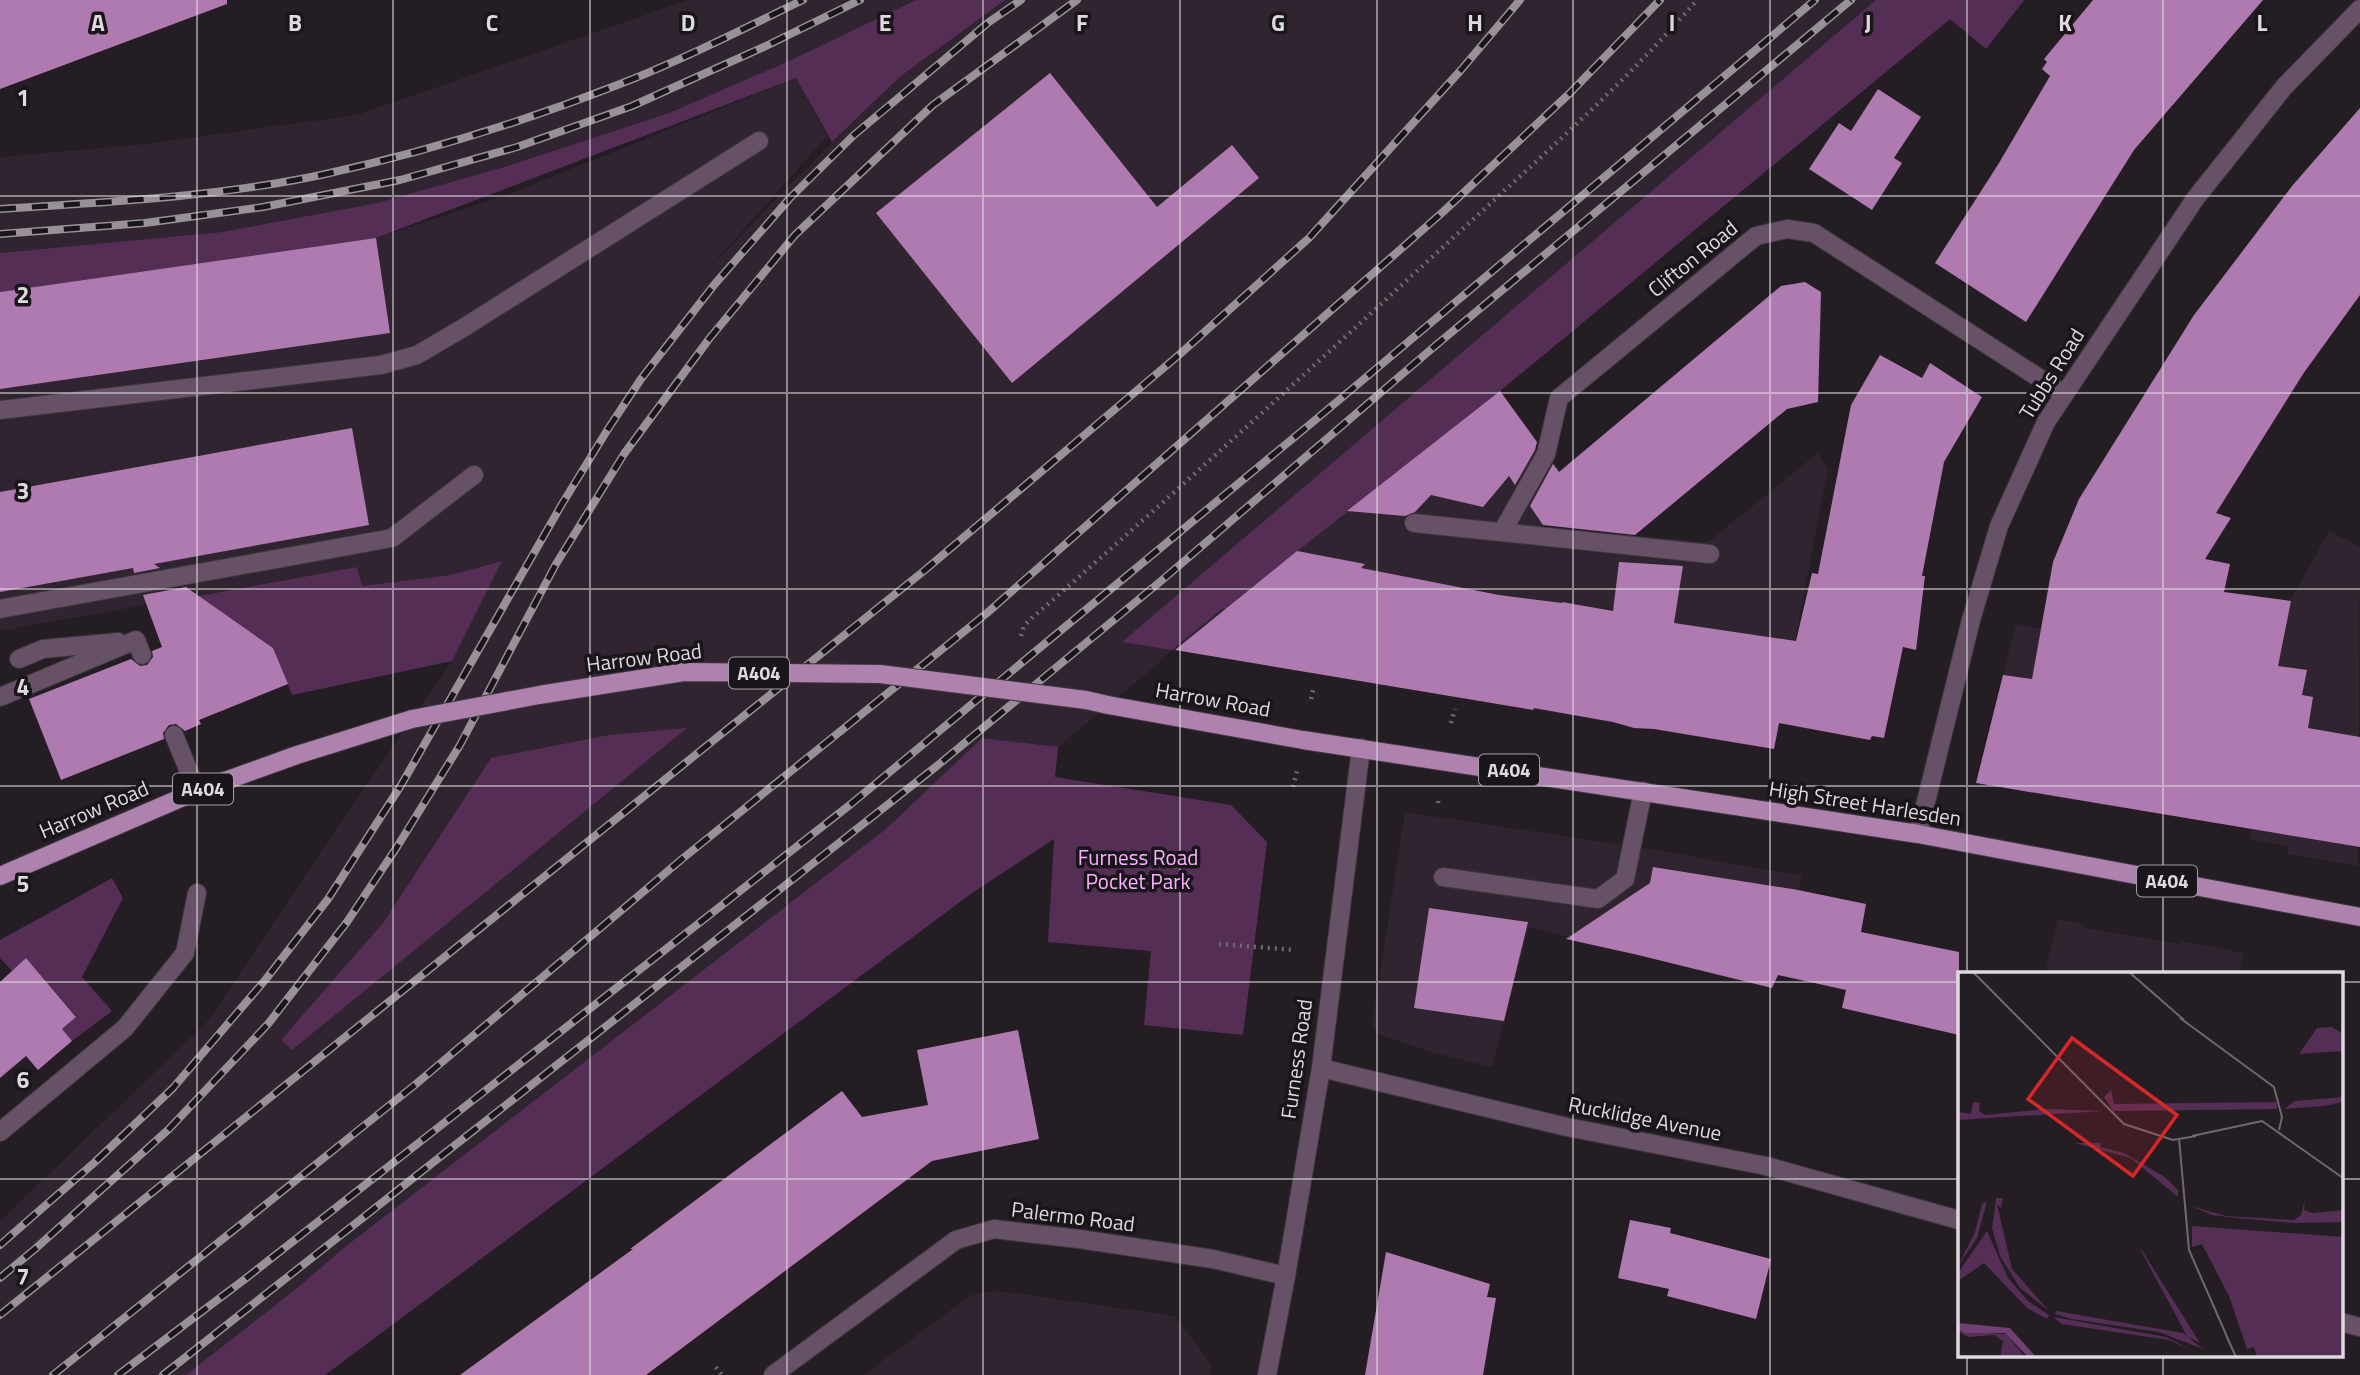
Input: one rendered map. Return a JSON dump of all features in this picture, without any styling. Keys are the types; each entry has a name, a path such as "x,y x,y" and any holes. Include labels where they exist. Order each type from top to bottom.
{"main road":[{"name":"Harrow Road","path":"0,876 197,791 412,719 684,672 880,674 1086,700 1361,748"},
{"name":"High Street Harlesden","path":"1361,748 1918,834 2360,917"}],"street":[{"name":"Tubbs Road","path":"1918,834 1971,620 1999,526 2046,422 2195,199 2284,87 2360,9"},
{"path":"0,410 381,365 417,355 759,141"},
{"name":"Clifton Road","path":"1502,532 1546,454 1559,398 1756,236 1787,229 1814,233 2064,394"},
{"path":"0,609 392,537 474,475"},
{"path":"1414,523 1710,554"},
{"path":"0,697 139,647 43,649 19,659"},
{"path":"174,735 197,791"},
{"name":"Furness Road","path":"1267,1375 1321,1068 1361,748"},
{"path":"1443,877 1598,899 1625,879 1643,791"},
{"path":"0,1132 125,1028 185,953 197,893"},
{"name":"Rucklidge Avenue","path":"1321,1068 1567,1127 1766,1166 1958,1220"},
{"name":"Palermo Road","path":"773,1375 956,1240 994,1229 1213,1259 1286,1276"},
{"path":"2342,1322 2360,1327"}],"path":[{"path":"1021,636 1024,626 1032,618 1345,337 1579,121 1674,27 1697,0"},
{"path":"1311,699 1314,686"},
{"path":"1451,723 1455,709"},
{"path":"1293,787 1297,770"},
{"path":"1438,803 1439,796"},
{"path":"1219,944 1295,950"},
{"path":"716,1367 722,1375"}],"shaded area":[{"path":"688,0 916,0 789,61 669,113 504,167 377,203 222,232 0,253 0,157 145,144 357,115"},
{"path":"1005,0 2024,0 1986,49 1950,19 1500,391 1534,437 1534,447 1553,461 1560,470 1531,507 1545,528 1708,542 1818,453 1828,469 1774,749 1172,650 1058,747 1054,777 1055,838 972,893 325,1375 0,1375 0,1221 209,1020 452,661 501,561 450,575 362,586 357,567 0,631 0,292 376,238 509,194 796,78 827,136 705,273 786,188 901,76"},
{"path":"2329,531 2360,547 2358,866 2287,854 2288,846 2249,839 2251,829 1987,785 1978,774 2016,624 2111,640 2212,590 2290,601"},
{"path":"1405,812 1656,850 1802,876 1778,975 1772,988 1529,927 1492,1067 1428,1051 1378,1034 1372,1025"},
{"path":"2058,919 2081,924 2081,927 2244,953 2239,972 2045,972"},
{"path":"1001,1291 1175,1316 1211,1364 1210,1375 863,1375 970,1296"}],"green space":[{"path":"916,0 1005,0 901,76 832,142 796,78 376,238 0,292 0,253 222,232 377,203 504,167 669,113 789,61"},
{"path":"1876,0 2024,0 1986,49 1950,19 1500,391 1238,598 1236,611 1222,609 1172,650 1122,642"},
{"path":"502,561 452,661 292,695 273,648 198,596 357,567 362,586 450,575"},
{"path":"687,728 292,1050 281,1040 383,923 491,758 609,735"},
{"name":"Furness Road Pocket Park","path":"982,738 1058,747 1055,777 1231,805 1267,842 1243,1035 1144,1025 1151,951 1048,942 1054,839 972,893 325,1375 186,1375 345,1247 886,829"},
{"path":"112,878 123,898 82,977 112,1011 72,1041 62,1029 76,1016 26,958 12,971 0,958 0,940"}],"building":[{"path":"0,0 227,0 227,4 0,89"},
{"path":"2093,0 2263,0 2134,150 2026,322 1935,263 1999,163 2050,76 2042,69 2047,62 2044,59"},
{"path":"1050,73 1157,207 1232,145 1259,178 1012,383 876,213"},
{"path":"1878,89 1921,117 1894,158 1902,163 1872,210 1809,169 1839,123 1851,131"},
{"path":"2360,108 2360,295 2303,374 2216,513 2231,518 2205,559 2230,564 2224,592 2291,601 2278,666 2307,670 2302,695 2313,697 2308,728 2360,737 2360,847 1976,783 2003,675 2032,679 2053,562 2079,499 2194,315 2292,186"},
{"path":"376,238 390,333 0,389 0,292"},
{"path":"1805,282 1821,292 1818,402 1787,409 1635,535 1543,525 1530,506 1553,464 1559,472 1781,286"},
{"path":"1880,355 1922,378 1930,363 1982,397 1944,462 1922,576 1925,576 1916,650 1903,647 1884,738 1872,736 1870,740 1779,723 1774,749 1634,728 1534,708 1533,710 1175,650 1297,551 1365,564 1361,568 1499,595 1613,611 1619,562 1683,566 1674,623 1796,641 1812,573 1818,574 1851,405"},
{"path":"1500,391 1537,442 1515,485 1509,476 1483,507 1431,495 1415,512 1405,516 1347,511"},
{"path":"352,428 369,525 154,564 160,568 134,573 133,568 0,592 0,492"},
{"path":"186,587 273,648 288,684 199,720 201,724 185,731 176,724 169,725 163,733 164,739 61,780 29,699 131,659 140,666 147,665 153,657 152,651 162,647 143,595"},
{"path":"1653,867 1798,890 1866,904 1861,932 1959,952 1958,1035 1842,1008 1846,990 1778,975 1772,988 1566,939 1650,883"},
{"path":"1429,908 1528,922 1504,1021 1414,1008"},
{"path":"26,958 76,1017 62,1029 72,1041 38,1070 26,1056 0,1078 0,982"},
{"path":"1018,1030 1039,1139 932,1161 646,1375 460,1375 633,1249 630,1249 842,1091 862,1117 928,1105 917,1050"},
{"path":"1630,1220 1671,1228 1670,1233 1771,1259 1756,1319 1667,1296 1669,1289 1618,1278"},
{"path":"1386,1252 1490,1284 1487,1297 1496,1298 1483,1375 1365,1375"}],"railway":[{"path":"0,209 161,198 242,189 321,175 397,157 509,124 620,84 689,55 803,0"},
{"path":"0,234 145,223 263,207 400,180 517,147 632,106 860,0"},
{"path":"0,1245 95,1162 173,1088 266,979 328,899 400,787 608,429 641,379 714,285 790,198 854,135 989,22 1021,0"},
{"path":"0,1278 168,1130 268,1024 347,922 460,745 556,564 624,454 709,339 795,235 933,105 1077,0"},
{"path":"0,1315 925,570 1180,354 1309,238 1461,70 1520,0"},
{"path":"53,1375 416,1084 682,859 987,613 1444,211 1570,93 1660,0"},
{"path":"118,1375 245,1279 851,804 1314,421 1815,0"},
{"path":"163,1375 938,765 1161,581 1435,346 1851,0"}]}
